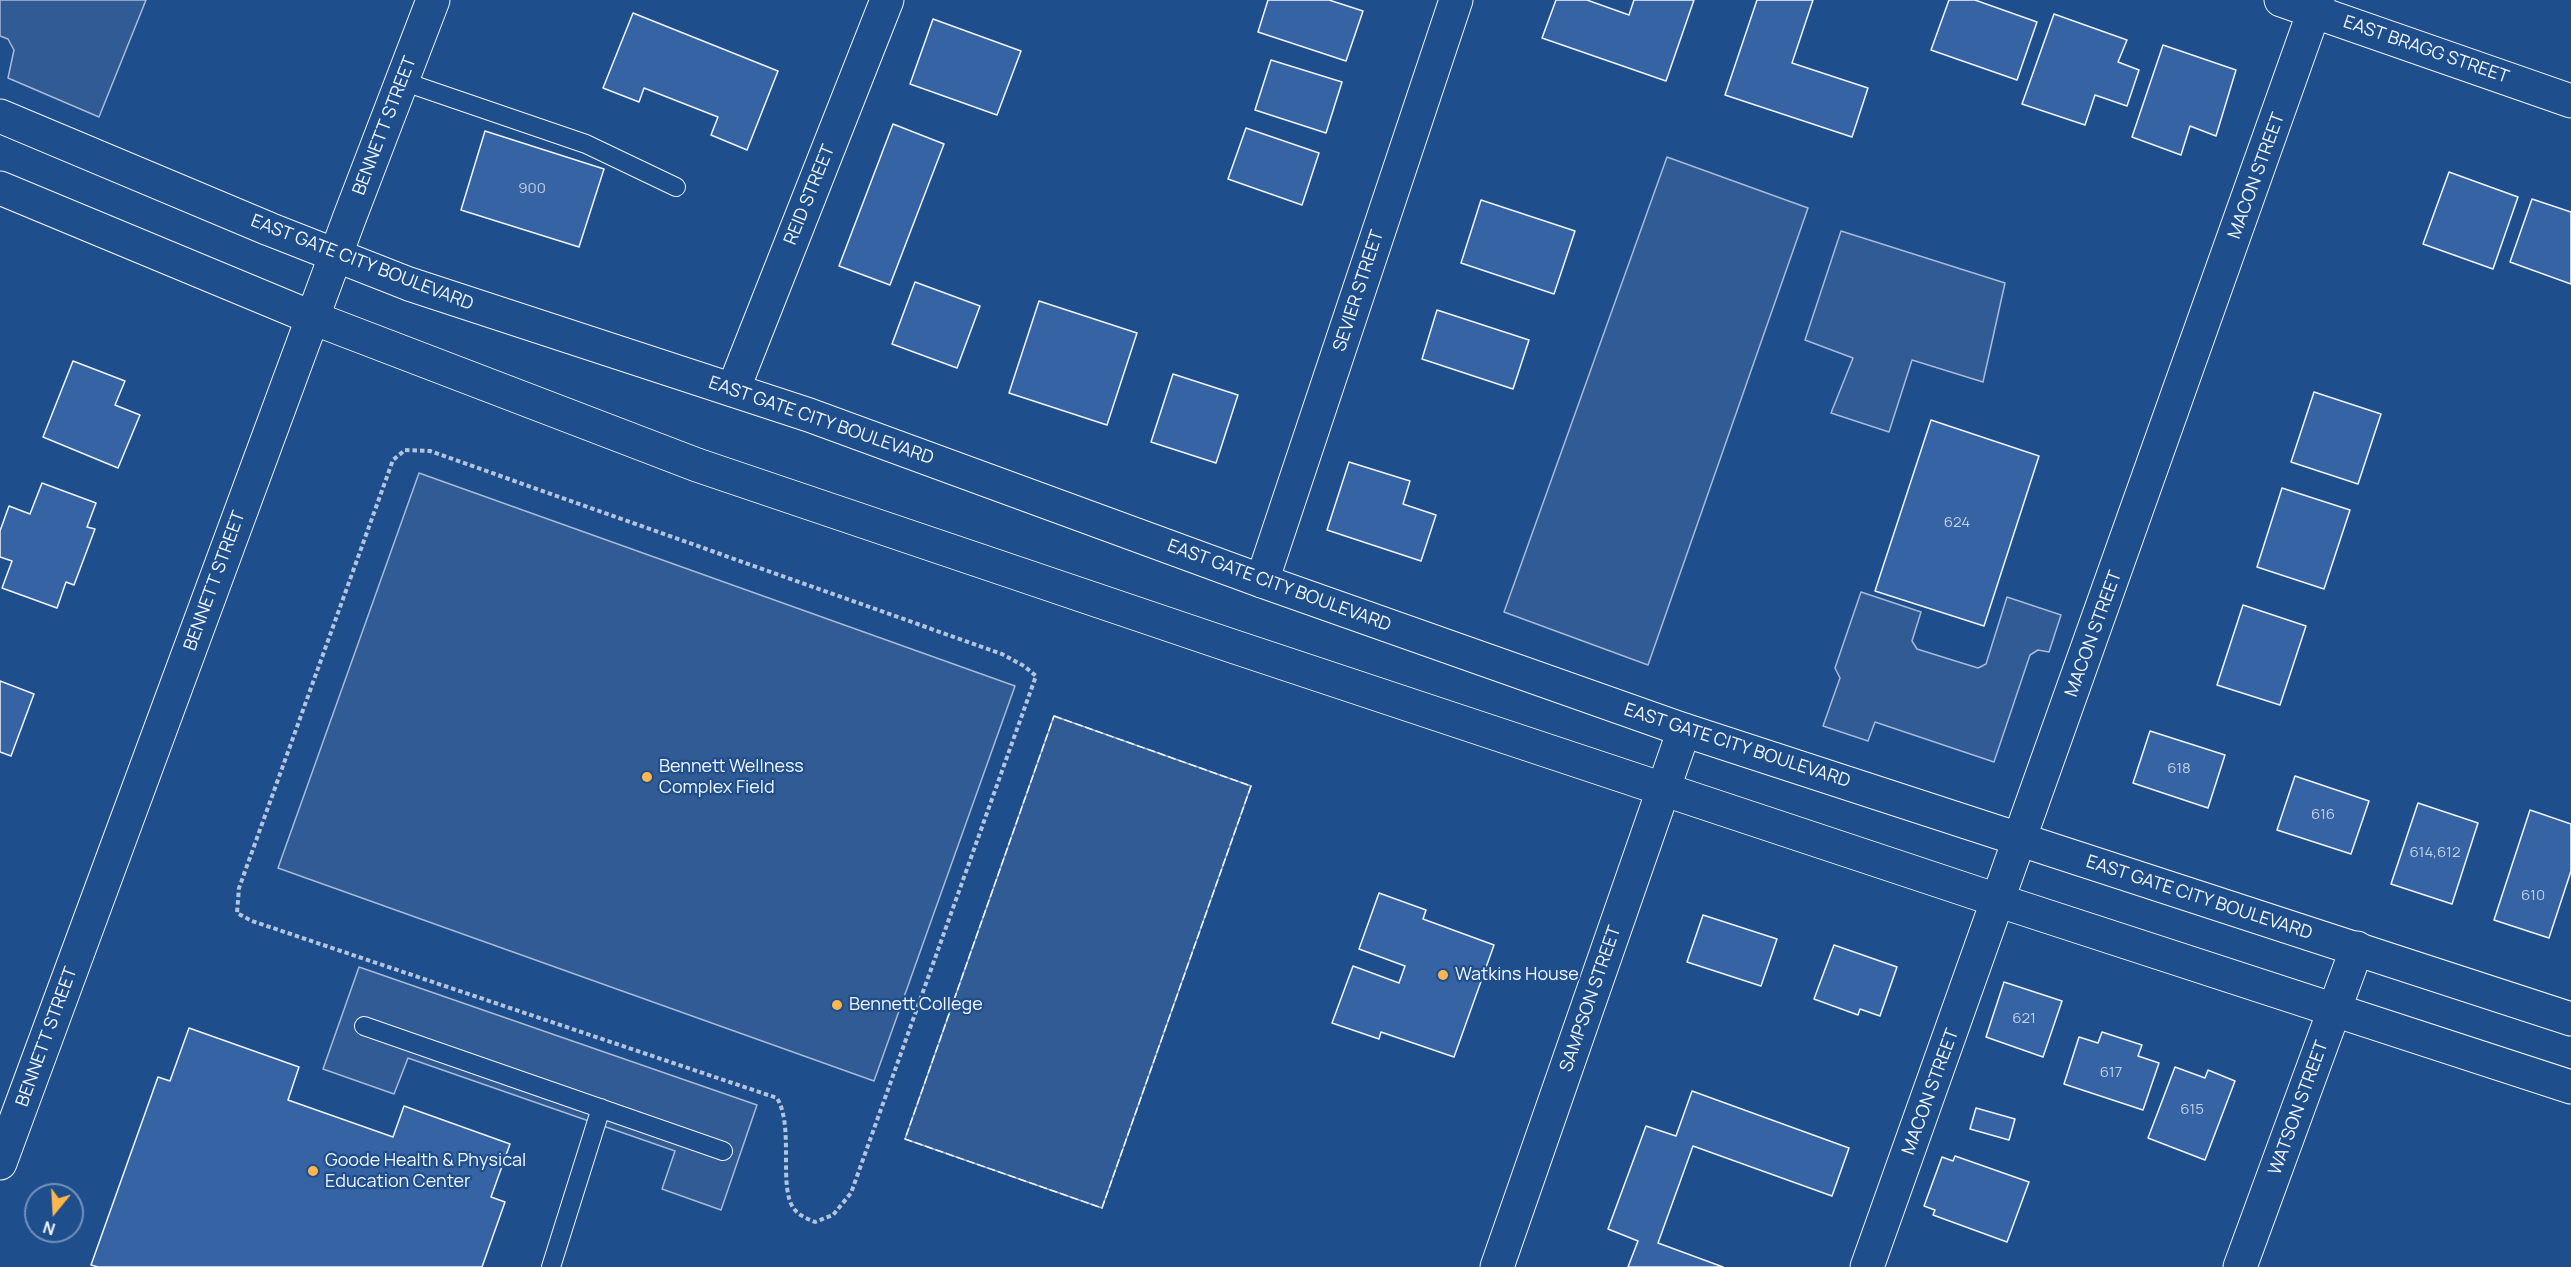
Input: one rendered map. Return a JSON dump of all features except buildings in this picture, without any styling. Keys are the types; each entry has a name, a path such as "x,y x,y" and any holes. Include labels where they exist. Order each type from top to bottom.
{"main road":[{"name":"BENNETT STREET","path":"0,1163 433,0"},
{"name":"REID STREET","path":"733,390 887,0"},
{"name":"SEVIER STREET","path":"1262,581 1456,0"},
{"name":"EAST BRAGG STREET","path":"2281,0 2317,6 2571,100"},
{"name":"MACON STREET","path":"1868,1267 2317,6"},
{"name":"EAST GATE CITY BOULEVARD","path":"0,116 336,256 409,284 809,415 1262,581 1684,730 2571,1019"},
{"path":"0,188 313,318 697,465 1232,646 2000,901 2336,1008 2571,1087"},
{"name":"SAMPSON STREET","path":"1497,1267 1684,730"},
{"name":"WATSON STREET","path":"2240,1267 2357,948"}],"lane":[{"path":"402,81 586,144 676,187"},
{"path":"364,1026 723,1151"},
{"path":"552,1267 601,1108"}],"path":[{"path":"405,450 430,451 1002,654 1024,666 1036,676 851,1193 833,1215 815,1222 803,1217 794,1209 789,1199 784,1109 777,1098 574,1028 252,921 237,913 239,888 393,460 405,450"}],"shaded area":[{"path":"0,0 146,0 99,117 8,78 14,50 8,39 0,36"},
{"path":"1667,157 1808,208 1648,665 1504,612"},
{"path":"1841,231 2005,283 1983,382 1912,360 1889,432 1831,413 1853,358 1805,340"},
{"name":"Bennett Wellness Complex Field","path":"419,473 1015,686 874,1081 278,868"},
{"path":"1861,592 1921,612 1912,641 1917,649 1978,668 1986,664 2007,597 2061,615 2049,652 2038,650 2030,655 1994,762 1875,722 1868,741 1823,726 1840,678 1835,668"},
{"path":"1054,716 1251,786 1102,1208 905,1139"},
{"path":"359,967 757,1105 721,1210 662,1189 675,1151 408,1058 394,1094 323,1069"}],"fence":[{"path":"1054,716 1251,786 1102,1208 905,1139 1054,716"}],"place":[{"name":"Bennett Wellness Complex Field","path":"647,777"},
{"name":"Watkins House","path":"1443,975"},
{"name":"Bennett College","path":"837,1005"},
{"name":"Goode Health & Physical Education Center","path":"313,1171"}]}
